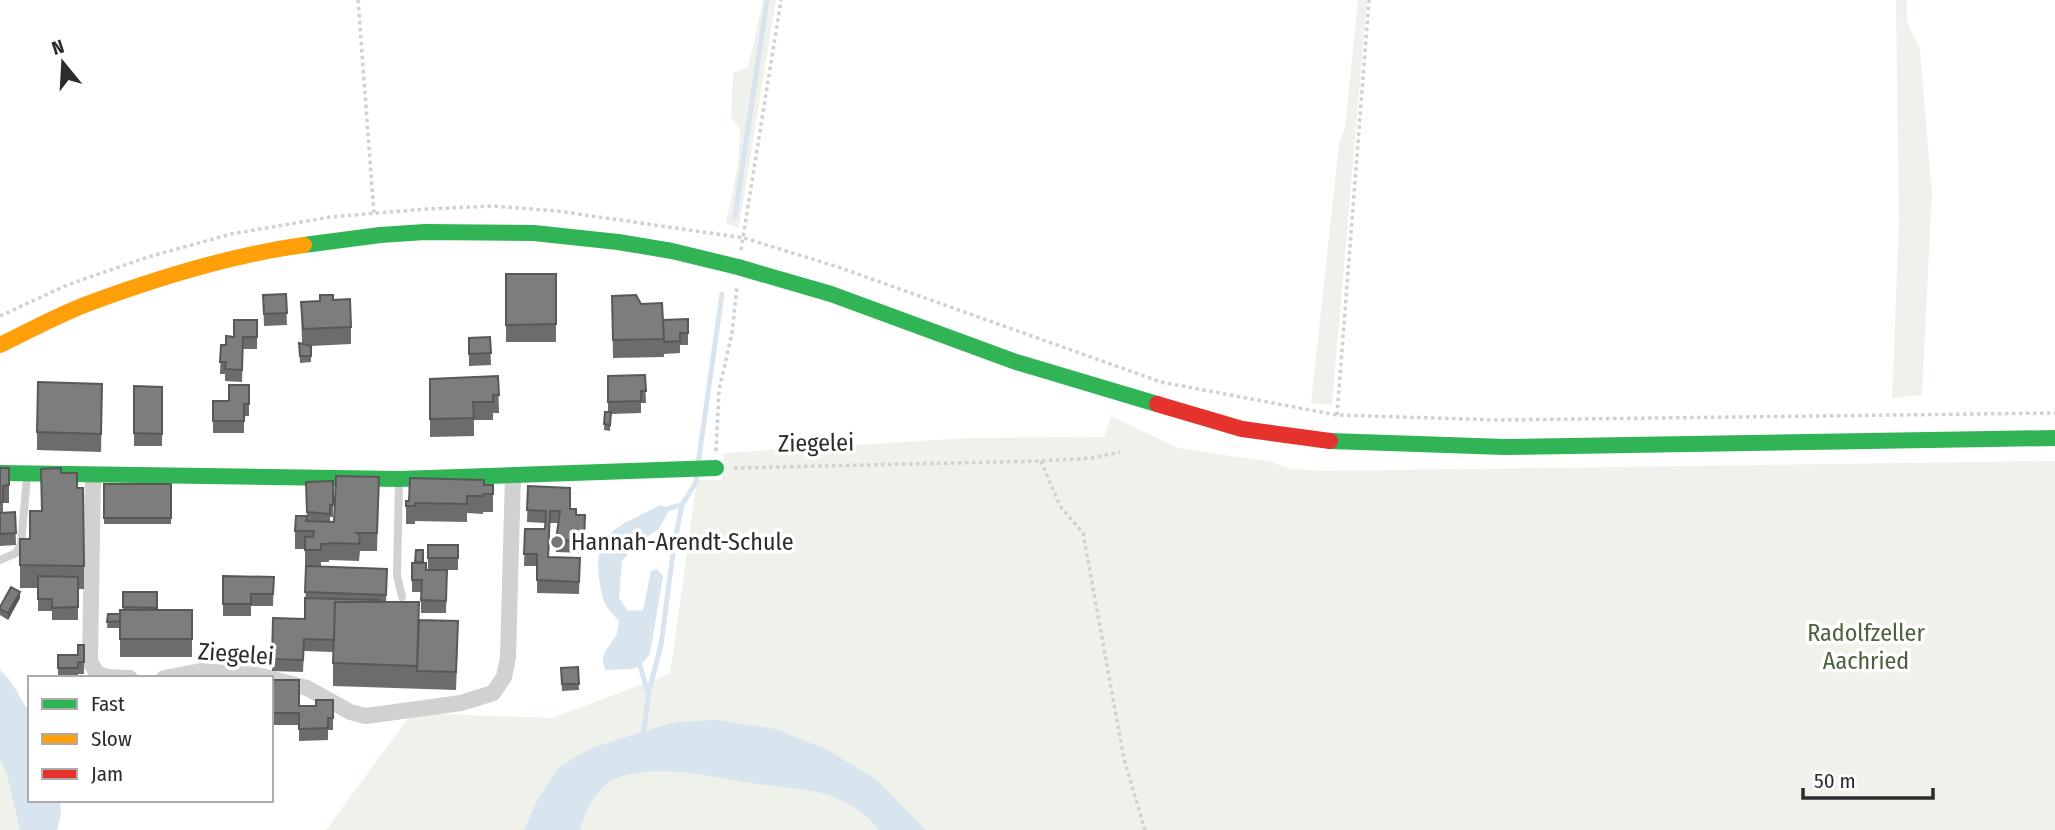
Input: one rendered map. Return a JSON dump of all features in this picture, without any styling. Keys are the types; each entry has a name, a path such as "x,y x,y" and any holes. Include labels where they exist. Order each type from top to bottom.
{"main road":[{"path":"0,345 85,305 172,275 285,248 380,235 491,232 562,235 672,251 738,267 831,293 1016,362 1242,429 1335,442 1505,447 2055,439"},
{"path":"0,473 399,479 712,468"}],"street":[{"path":"93,475 90,660 93,670 100,676"},
{"name":"Ziegelei","path":"273,679 307,688 349,712 366,716 461,703 493,693 504,677 508,657 513,475"},
{"name":"Ziegelei","path":"175,676 201,671 262,676"}],"lane":[{"path":"0,560 16,553 21,544 27,474"},
{"path":"399,479 397,575 402,597"}],"path":[{"path":"358,0 374,214"},
{"path":"781,0 744,238 838,267 1161,382 1337,415 1498,420 2055,413"},
{"path":"1337,415 1369,0"},
{"path":"712,468 719,390 732,333 738,267"},
{"name":"Ziegelei","path":"712,468 1041,461 1092,458 1120,452"},
{"path":"1041,461 1060,506 1083,533 1124,759 1146,830"}],"green space":[{"path":"763,0 776,0 739,227 726,224 738,165 740,129 731,118 733,73 748,67"},
{"path":"1358,0 1367,0 1332,405 1311,403 1339,144 1345,127"},
{"path":"1896,0 1907,0 1907,22 1920,50 1932,193 1922,395 1892,398 1899,222"},
{"name":"Radolfzeller Aachried","path":"1111,416 1178,448 1271,462 1290,469 1324,471 2055,461 2055,830 326,830 412,713 552,718 670,674 697,480 722,480 723,453 969,438 1104,437"},
{"path":"0,668 18,691 28,753 28,802 31,802 40,830 0,830"}],"shaded area":[{"path":"660,505 670,508 659,529 639,541 622,561 619,598 628,611 643,610 651,571 657,569 663,576 650,654 640,666 633,669 606,670 603,664 604,655 617,633 619,621 602,597 598,561 601,548 614,530"},
{"path":"0,672 8,678 28,710 28,802 60,802 57,830 20,830 7,775 0,759"},
{"path":"718,720 775,729 828,750 878,781 926,830 879,830 853,807 821,793 686,772 648,771 615,779 602,788 585,815 580,830 524,830 537,801 558,768 591,748 675,722"}],"building":[{"path":"506,274 556,274 556,324 506,325"},
{"path":"286,294 287,313 264,314 263,295"},
{"path":"320,295 333,295 333,300 350,299 351,327 303,329 301,302 320,301"},
{"path":"636,295 641,304 662,303 664,339 613,340 612,296"},
{"path":"688,319 688,333 680,333 680,341 664,342 663,320"},
{"path":"234,320 257,320 257,337 243,337 242,370 225,369 226,362 220,362 221,345 226,345 226,336 234,337"},
{"path":"490,337 491,353 469,354 469,338"},
{"path":"299,343 311,346 311,356 300,356"},
{"path":"645,375 646,391 641,391 641,401 608,402 608,376"},
{"path":"498,376 499,395 493,395 493,402 473,402 474,418 430,419 430,379"},
{"path":"38,382 102,384 101,434 37,432"},
{"path":"229,385 249,385 249,404 244,404 244,421 213,421 213,401 229,401"},
{"path":"134,386 162,387 162,434 134,433"},
{"path":"605,412 611,412 610,425 604,424"},
{"path":"0,468 9,468 9,485 3,486 3,502 0,502"},
{"path":"61,468 61,473 77,473 77,488 83,488 84,566 20,565 20,539 30,539 30,511 42,511 41,469"},
{"path":"336,476 379,477 377,533 357,533 360,535 359,544 329,543 321,544 321,550 305,550 305,537 313,537 314,531 295,531 296,516 307,516 306,521 334,522"},
{"path":"410,478 484,480 484,485 493,485 493,494 467,496 467,504 415,503 415,506 406,506 406,501 409,501"},
{"path":"333,481 333,505 330,505 330,514 307,512 306,482"},
{"path":"104,484 171,484 171,518 104,518"},
{"path":"528,486 570,488 570,509 576,509 576,515 585,515 584,541 556,540 560,511 550,511 548,557 580,558 579,582 537,580 537,554 524,554 525,529 545,529 546,511 527,510"},
{"path":"15,512 16,533 0,534 0,513"},
{"path":"428,545 458,545 458,558 428,558"},
{"path":"416,550 423,550 423,562 415,562"},
{"path":"412,563 426,563 426,570 447,570 446,601 421,600 422,580 412,580"},
{"path":"306,566 387,569 386,595 305,592"},
{"path":"38,576 78,577 78,607 52,608 52,599 38,599"},
{"path":"223,576 274,577 273,594 251,594 251,604 223,604"},
{"path":"11,587 20,592 8,613 0,607"},
{"path":"123,592 157,592 157,608 123,607"},
{"path":"305,598 380,602 335,602 334,640 304,639 303,660 272,659 273,618 305,619"},
{"path":"335,602 419,602 417,666 333,663"},
{"path":"120,610 192,610 192,639 120,639"},
{"path":"108,614 120,614 120,621 107,622"},
{"path":"419,620 458,621 456,672 417,671"},
{"path":"78,645 84,645 84,662 78,662 78,668 58,668 58,655 78,655"},
{"path":"578,667 579,684 562,684 561,668"},
{"path":"273,680 299,680 299,706 316,706 316,700 333,700 333,718 328,718 328,728 299,729 299,713 273,713"}],"waterway":[{"path":"735,216 767,0"},
{"path":"698,464 722,294"},
{"path":"643,737 649,691 661,645 682,505 696,482 697,474"},
{"path":"670,508 682,505"},
{"path":"640,666 648,693"}],"traffic: fast":[{"path":"304,245 425,232 534,233 672,251 831,294 1016,362 1157,404"},
{"path":"1330,441 1505,447 2055,438"},
{"path":"0,473 399,479 716,468"}],"traffic: slow":[{"path":"0,345 76,308 140,285 222,261 304,245"}],"traffic: jam":[{"path":"1157,404 1242,429 1330,441"}],"place":[{"name":"Hannah-Arendt-Schule","path":"557,542"}]}
